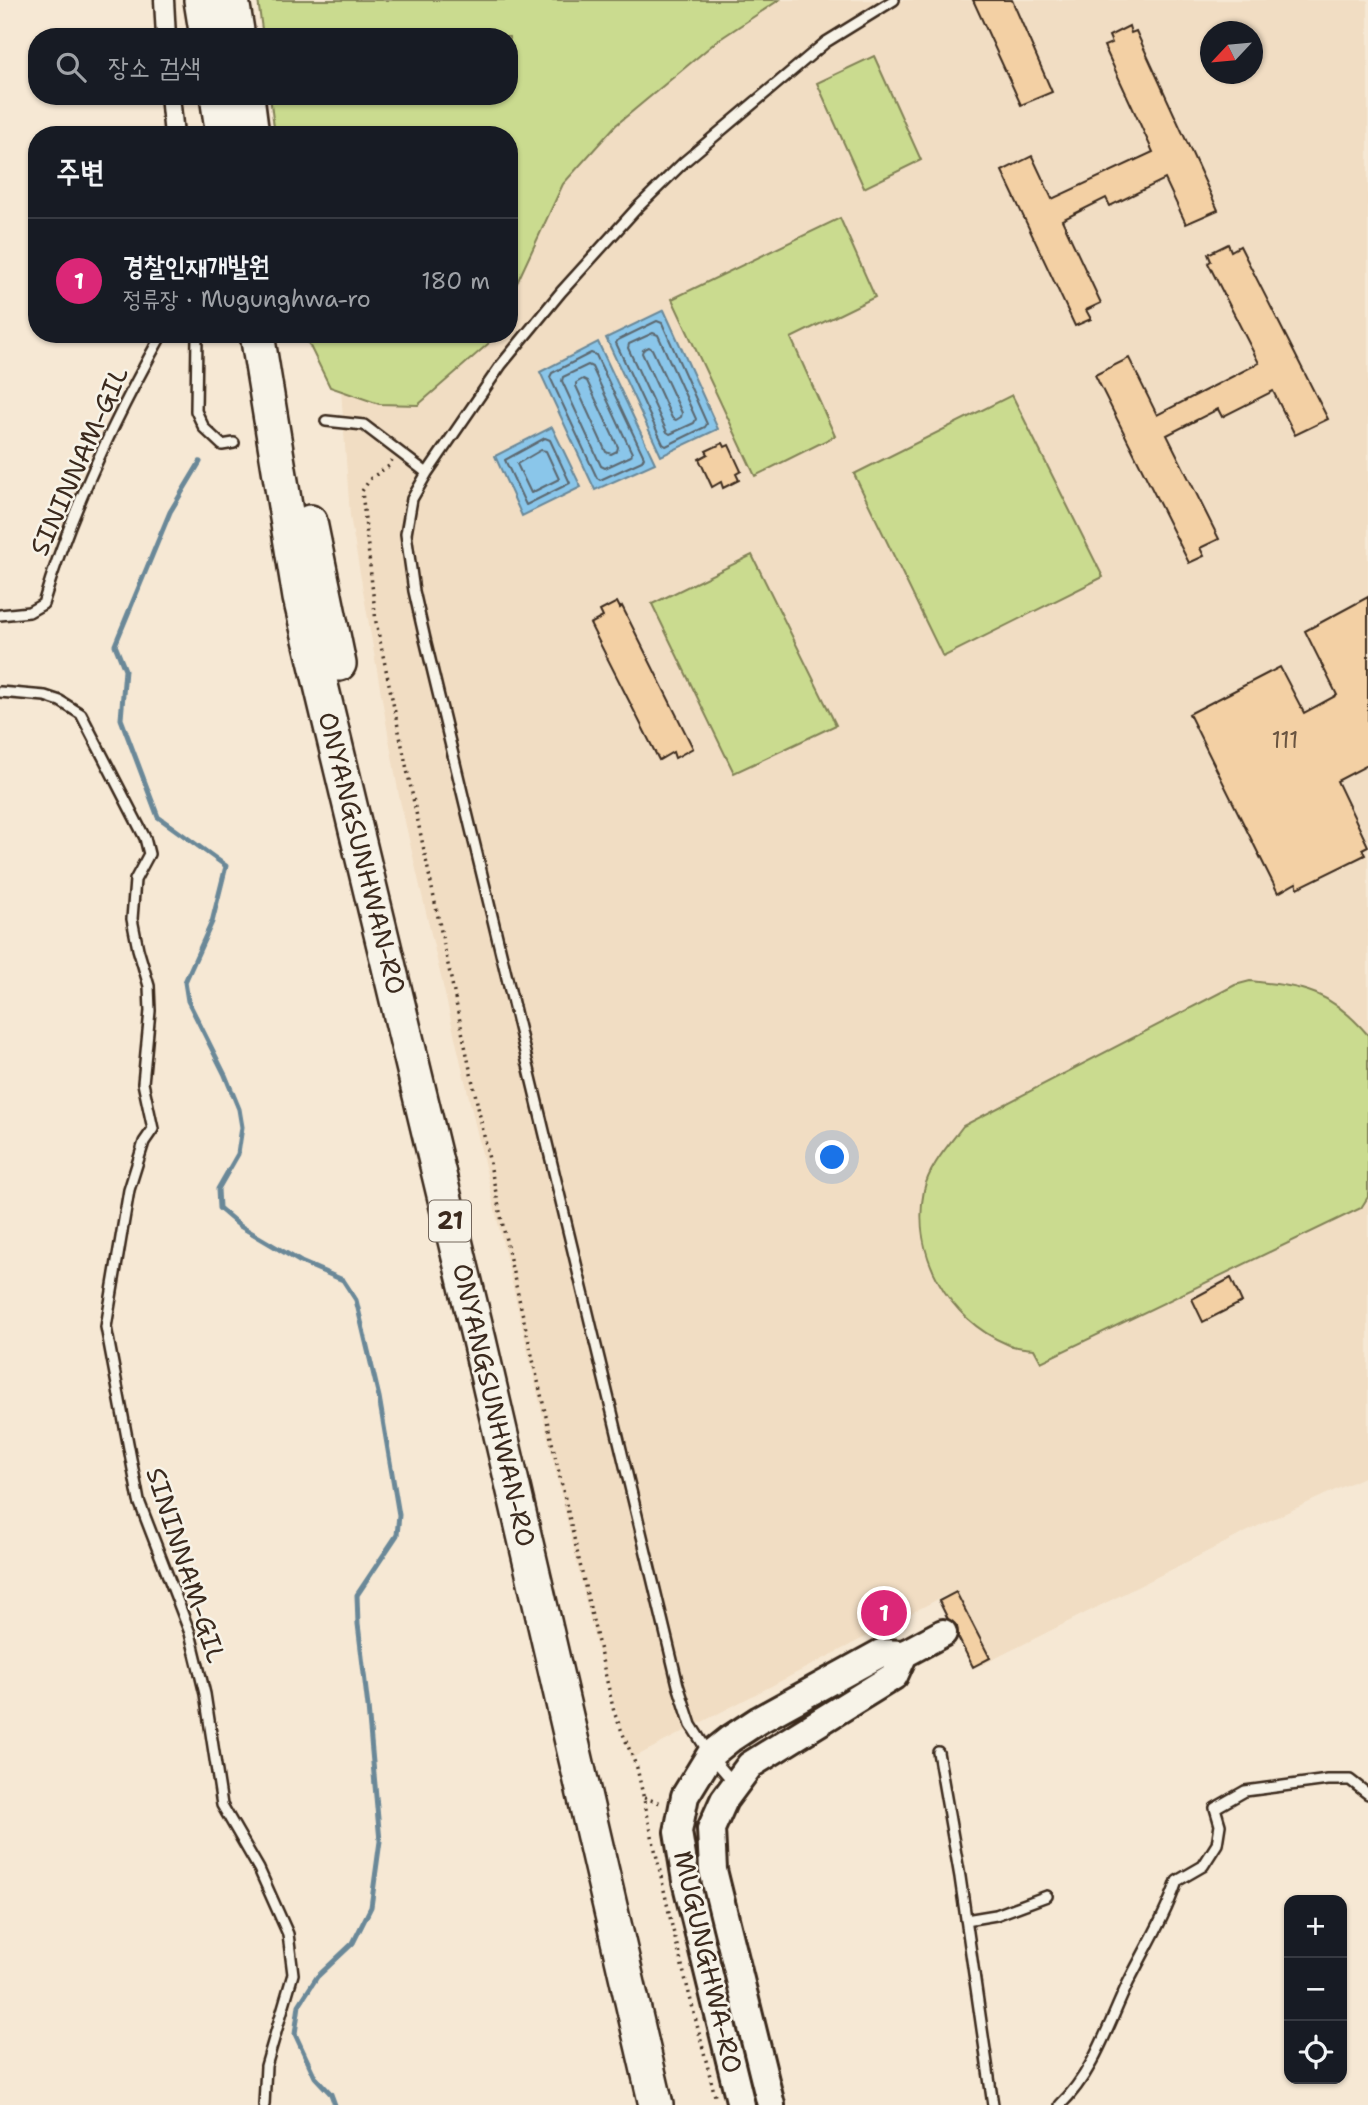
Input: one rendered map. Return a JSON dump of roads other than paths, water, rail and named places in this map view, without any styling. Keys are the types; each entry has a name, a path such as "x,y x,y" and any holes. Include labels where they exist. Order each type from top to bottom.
{"highway":[{"path":"201,0 206,28"},
{"path":"232,0 237,28"},
{"path":"218,105 222,126"},
{"path":"248,105 251,126"},
{"name":"ONYANGSUNHWAN-RO","path":"258,343 300,598 476,1327 656,2105"},
{"name":"ONYANGSUNHWAN-RO","path":"279,343 293,441 335,647 465,1192 675,2105"}],"street":[{"path":"164,0 166,28"},
{"path":"171,105 173,126"},
{"name":"MUGUNGHWA-RO","path":"741,2105 687,1881 678,1832 685,1796 710,1755 759,1720 881,1653 904,1654 943,1633"},
{"name":"MUGUNGHWA-RO","path":"771,2105 713,1870 711,1829 735,1784 750,1765 894,1676 904,1654"}],"lane":[{"path":"735,1784 710,1755 691,1724 678,1685 422,627 406,534 412,499 427,472 501,365 561,292 638,207 684,162 826,42 894,0"},
{"name":"SININNAM-GIL","path":"0,615 29,612 43,604 58,554 90,479 128,395 157,343"},
{"path":"197,343 196,411 204,428 222,445 234,443"},
{"path":"326,421 364,425 427,472"},
{"name":"SININNAM-GIL","path":"0,692 45,696 60,701 81,714 145,838 149,854 135,880 132,919 149,986 150,1011 143,1083 153,1129 144,1142 130,1190 106,1327 139,1501 190,1633 214,1742 222,1805 259,1869 288,1934 293,1974 266,2066 264,2105"},
{"path":"938,1752 993,2105"},
{"path":"1060,2105 1069,2097 1093,2060 1123,1993 1169,1905 1177,1881 1203,1866 1217,1844 1220,1825 1215,1808 1245,1791 1328,1780 1350,1780 1368,1794"},
{"path":"966,1920 996,1914 1047,1896"}],"water":[{"path":"664,310 718,429 661,456 606,338"},
{"path":"598,342 655,463 595,490 540,372"},
{"path":"552,427 581,487 522,516 495,456"}],"waterway":[{"path":"200,462 170,512 115,645 125,670 121,719 158,817 226,866 212,922 185,982 188,1001 225,1075 239,1109 242,1127 238,1154 218,1189 219,1208 240,1226 301,1262 343,1280 356,1300 379,1397 399,1515 397,1535 357,1595 380,1841 371,1907 353,1943 317,1977 299,2005 295,2034 315,2077 331,2094 335,2105"}],"place":[{"name":"경찰인재개발원","path":"884,1613"}]}
